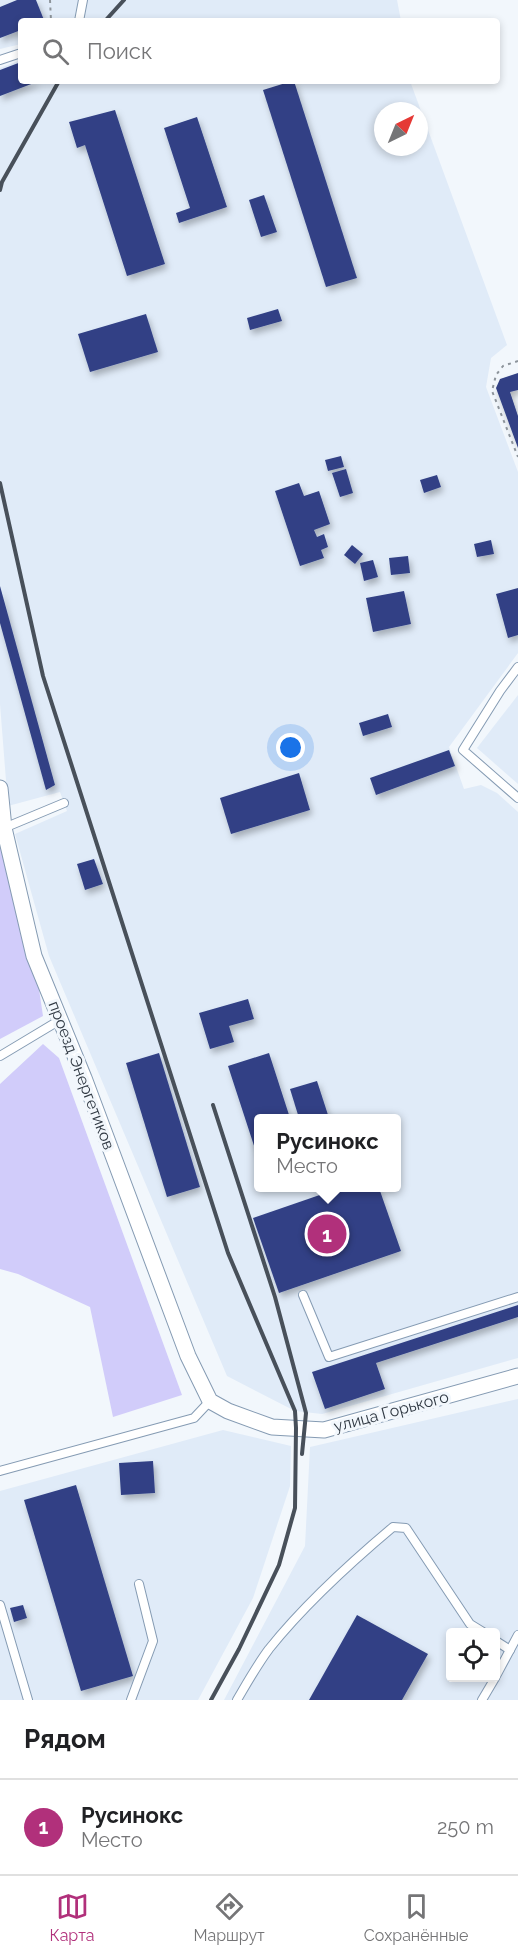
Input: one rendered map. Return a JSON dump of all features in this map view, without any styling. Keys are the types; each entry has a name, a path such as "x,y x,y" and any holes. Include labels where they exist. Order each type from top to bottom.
{"street":[{"name":"проезд Энергетиков","path":"0,788 4,828 34,956 84,1078 188,1356 210,1401"},
{"name":"улица Горького","path":"210,1401 228,1411 272,1427 324,1430 518,1376"}],"lane":[{"path":"80,18 83,0"},
{"path":"0,60 18,54"},
{"path":"518,667 463,750 518,798"},
{"path":"4,828 64,803"},
{"path":"0,1056 60,1020"},
{"path":"303,1295 329,1357 518,1297"},
{"path":"0,1471 194,1418 210,1401"},
{"path":"237,1700 267,1651 289,1625 349,1565 393,1527 406,1528 470,1624 476,1628"},
{"path":"131,1700 153,1641 139,1584"},
{"path":"0,1605 28,1700"},
{"path":"500,1668 518,1635"},
{"path":"500,1644 510,1650"},
{"path":"482,1700 492,1682"}],"path":[{"path":"50,0 51,18"},
{"path":"518,361 503,366 496,375 492,391 518,457"}],"shaded area":[{"path":"0,0 397,0 400,18 18,18 18,45 0,49"},
{"path":"18,61 18,84 411,84 418,102 374,102 374,156 428,156 428,130 507,345 491,358 486,387 518,472 518,653 449,747 464,789 481,785 497,793 518,812 518,1358 322,1414 295,1411 227,1376 49,956 15,834 67,811 60,792 8,806 0,704 0,68"},
{"path":"518,695 518,784 477,748"},
{"path":"0,788 34,956 43,1016 0,1039"},
{"path":"43,1044 59,1058 182,1395 113,1417 90,1307 18,1274 0,1269 0,1084"},
{"path":"518,1399 518,1700 224,1700 305,1546 310,1447"},
{"path":"223,1430 291,1446 290,1486 253,1598 198,1700 0,1700 0,1491"}],"building":[{"path":"17,0 36,0 43,18 18,18 18,31 0,38 0,7"},
{"path":"18,63 18,84 31,84 0,96 0,70"},
{"path":"282,84 295,84 357,278 326,287 263,90"},
{"path":"115,110 165,264 127,276 85,145 77,148 69,122"},
{"path":"197,117 227,207 179,223 176,213 190,208 164,128"},
{"path":"264,195 277,232 261,237 249,200"},
{"path":"278,309 282,321 250,330 247,318"},
{"path":"146,314 158,352 90,372 78,334"},
{"path":"518,373 518,390 510,392 518,416 518,448 496,388 500,379"},
{"path":"341,456 344,467 328,471 325,460"},
{"path":"346,469 353,493 340,497 332,473"},
{"path":"437,475 441,487 424,493 420,480"},
{"path":"299,483 304,496 319,491 330,524 314,530 317,537 324,534 328,547 321,550 324,558 300,566 275,491"},
{"path":"491,540 494,554 477,557 474,544"},
{"path":"352,545 363,554 355,564 344,555"},
{"path":"408,556 410,573 391,575 389,558"},
{"path":"373,560 378,577 364,581 360,563"},
{"path":"0,586 55,785 46,790 0,623"},
{"path":"518,588 518,635 508,638 496,594"},
{"path":"404,591 411,624 373,632 366,598"},
{"path":"388,714 392,727 363,736 359,723"},
{"path":"449,750 455,766 376,795 370,778"},
{"path":"299,773 310,810 231,834 220,798"},
{"path":"94,859 103,884 85,890 77,864"},
{"path":"248,999 254,1019 229,1026 234,1042 210,1049 199,1013"},
{"path":"159,1053 200,1187 167,1197 126,1063"},
{"path":"269,1053 289,1114 254,1114 254,1146 228,1066"},
{"path":"317,1081 328,1114 298,1114 290,1089"},
{"path":"328,1192 380,1192 401,1251 279,1293 253,1218"},
{"path":"518,1305 518,1317 376,1363 385,1389 325,1409 312,1372"},
{"path":"153,1461 155,1493 121,1495 119,1463"},
{"path":"76,1485 133,1676 81,1691 24,1500"},
{"path":"23,1605 27,1618 14,1622 10,1608"},
{"path":"357,1615 428,1654 402,1700 309,1700"}],"railway":[{"path":"108,18 124,0"},
{"path":"0,190 2,182 57,84"},
{"path":"0,483 43,676 228,1253 295,1411 295,1508 279,1565 239,1649 211,1700"},
{"path":"213,1105 275,1297 306,1413 302,1454"}],"place":[{"name":"Русинокс","path":"327,1234"}]}
